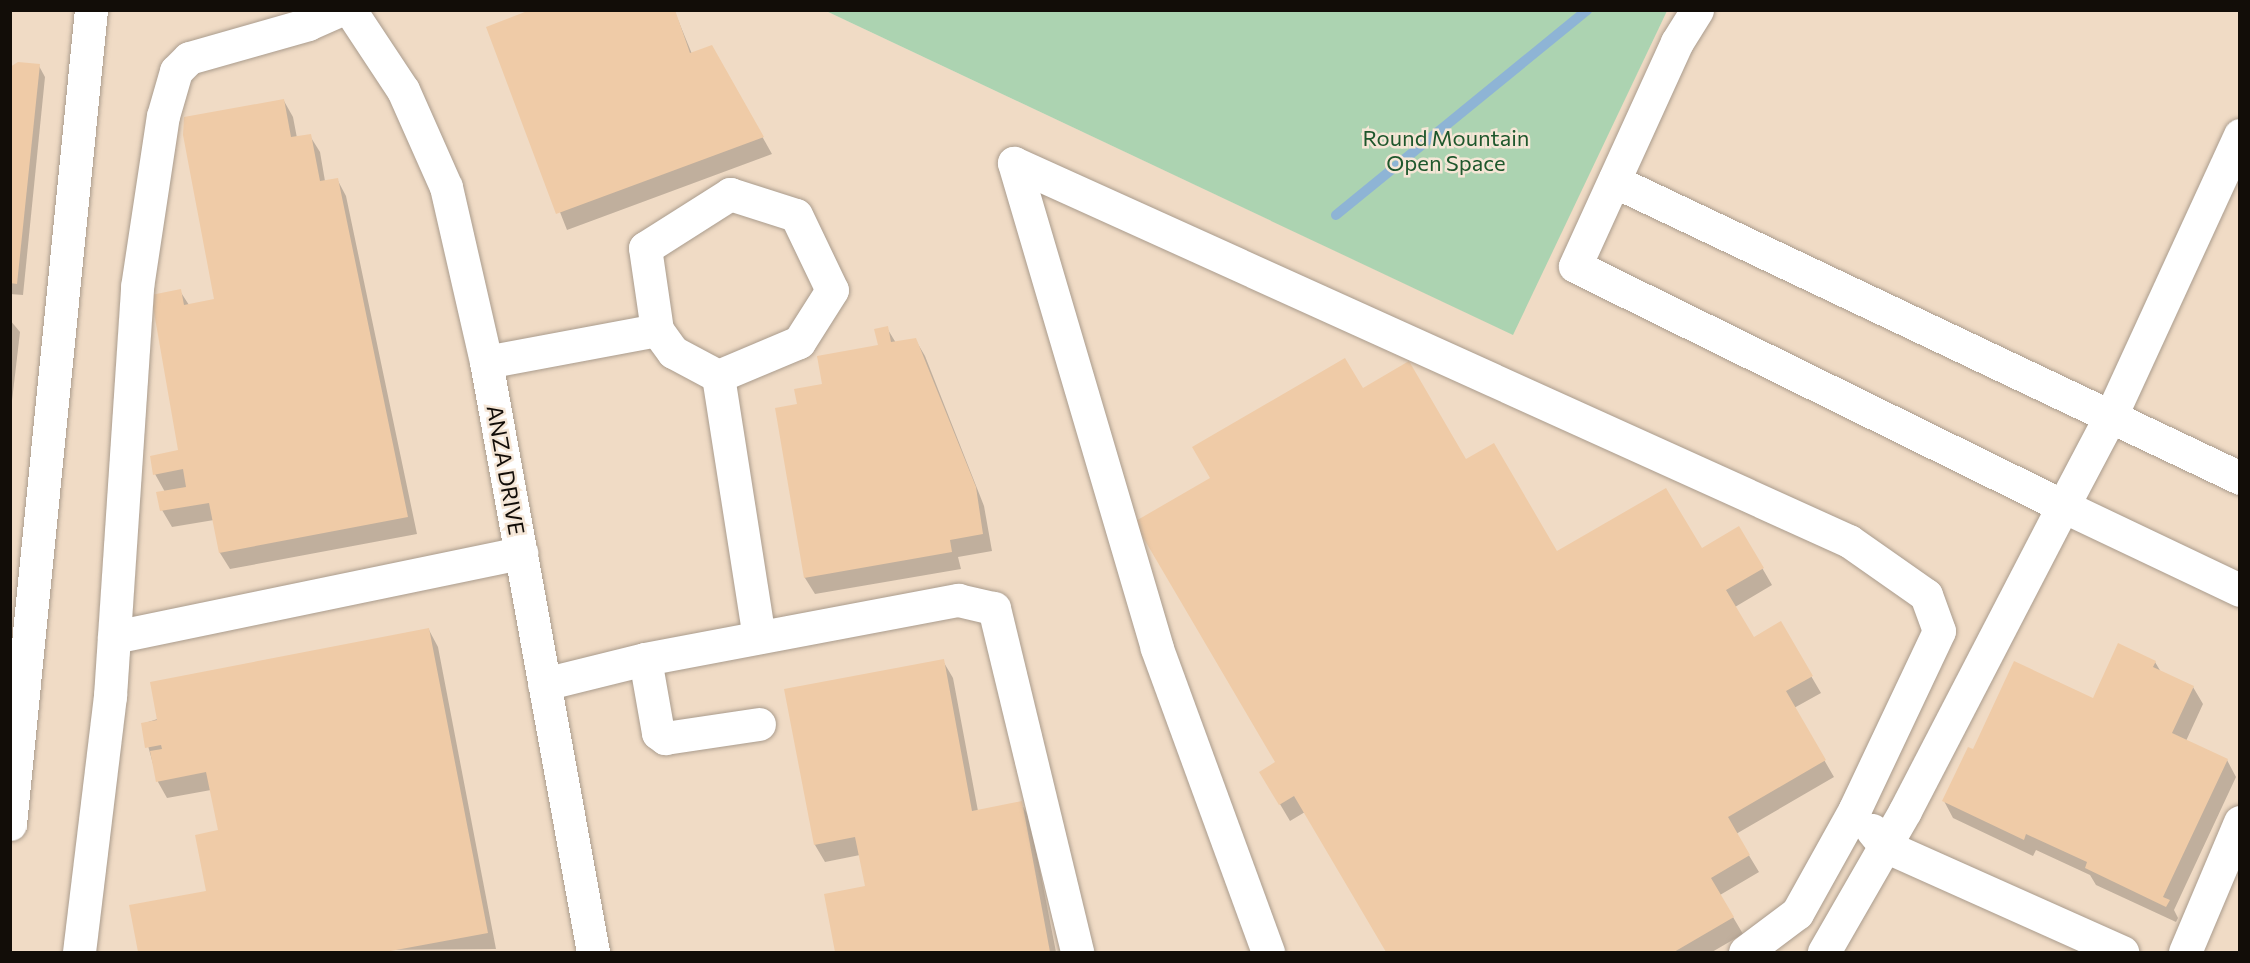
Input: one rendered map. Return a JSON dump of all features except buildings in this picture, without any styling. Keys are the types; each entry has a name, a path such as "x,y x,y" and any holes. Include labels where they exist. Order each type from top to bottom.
{"street":[{"path":"10,824 91,10"},
{"path":"79,952 114,637 137,287 163,116 176,71 189,58 308,24 339,10"},
{"name":"ANZA DRIVE","path":"350,10 403,90 446,187 486,362 521,553 544,684 584,951"},
{"path":"1697,10 1677,42 1575,266 2059,514 2240,590"},
{"path":"1833,949 2111,415 2240,135"},
{"path":"1268,952 1157,648 1014,163 1849,541 1926,595 1939,631 1855,809 1797,913 1745,952"},
{"path":"1614,181 2240,478"},
{"path":"730,194 796,215 832,290 799,342 718,376 673,352 657,330 645,248 730,194"},
{"path":"486,362 657,330"},
{"path":"718,376 759,637"},
{"path":"114,637 521,553"},
{"path":"544,684 645,659 958,600 994,608 1077,952"},
{"path":"645,659 658,732 665,738 759,724"},
{"path":"1855,809 1885,846 2122,952"},
{"path":"2185,952 2240,822"}],"shaded area":[{"path":"10,11 826,11 1512,334 1667,11 2239,11 2239,952 11,952"}],"green space":[{"name":"Round Mountain Open Space","path":"826,11 1667,11 1513,335"}],"waterway":[{"path":"1336,215 1587,10"}]}
